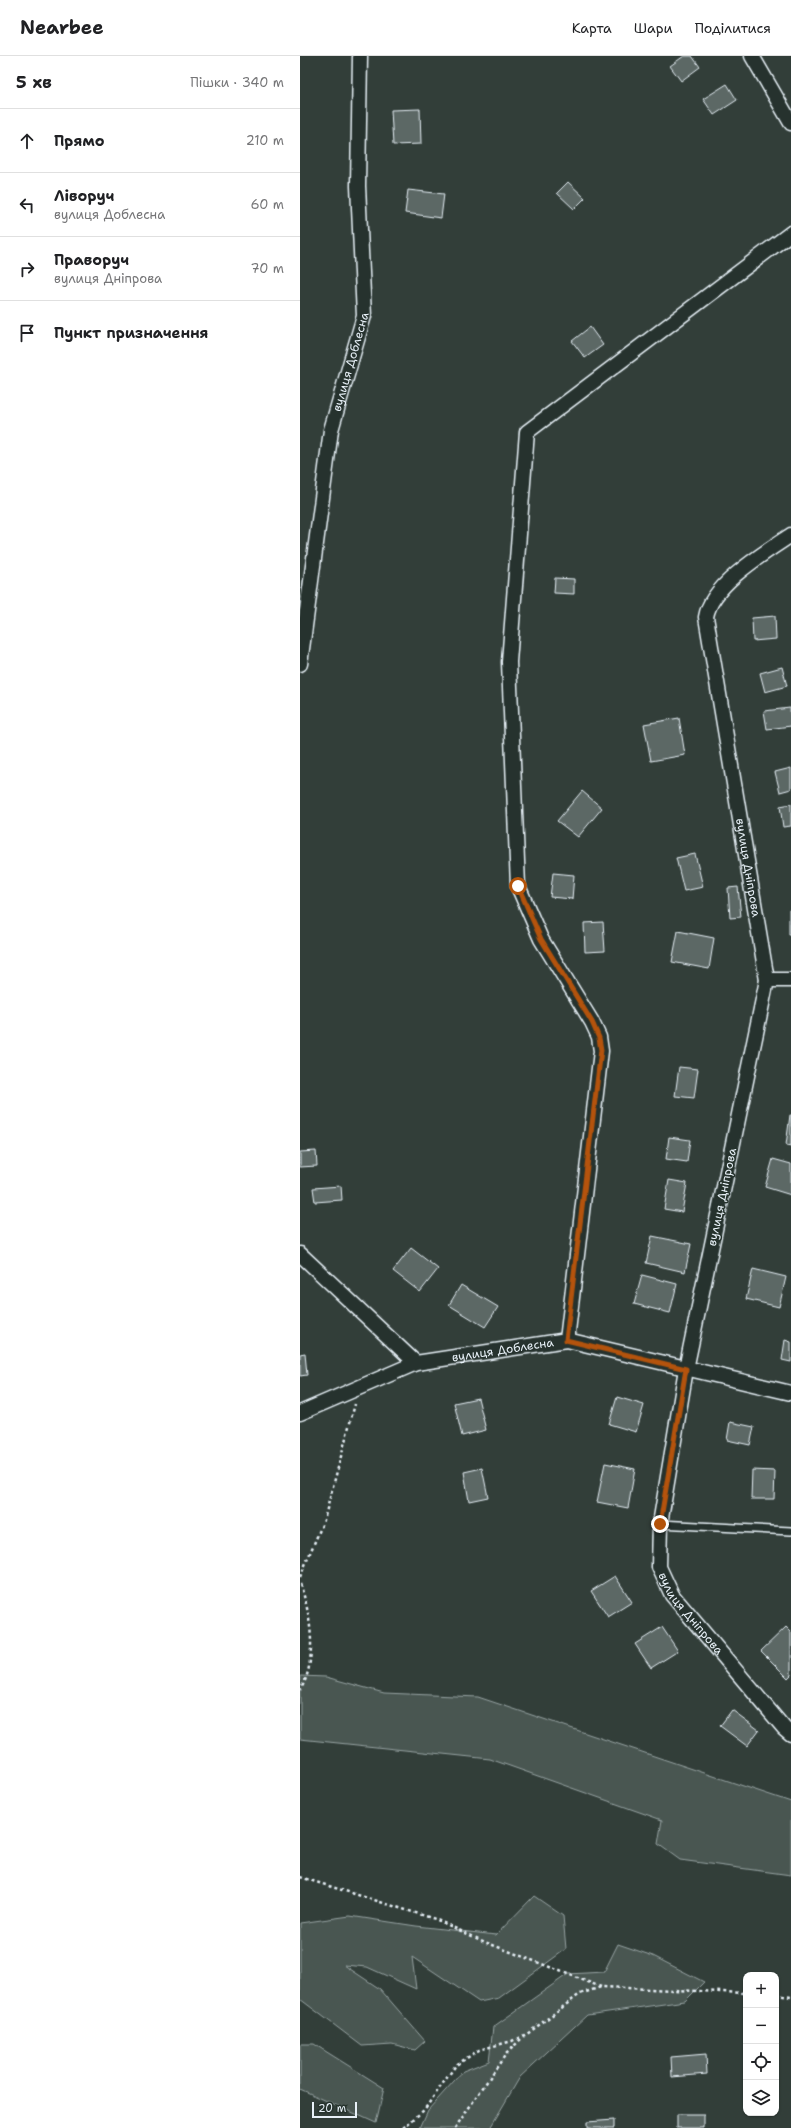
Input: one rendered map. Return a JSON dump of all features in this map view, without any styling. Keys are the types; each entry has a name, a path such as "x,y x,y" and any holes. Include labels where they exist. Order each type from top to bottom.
{"street":[{"name":"вулиця Доблесна","path":"300,664 330,430 364,316 358,186 360,56"},
{"path":"752,56 791,123"},
{"path":"566,1340 601,1050 599,1038 592,1022 541,939 518,886 509,662 527,432 791,233"},
{"name":"вулиця Дніпрова","path":"791,535 768,550 720,589 708,608 706,618 767,980 686,1369 660,1524 659,1567 672,1595 784,1728 791,1734"},
{"path":"767,980 791,980"},
{"path":"300,1254 416,1363"},
{"name":"вулиця Доблесна","path":"300,1413 416,1363 566,1340 791,1393"}],"lane":[{"path":"660,1524 791,1530"}],"path":[{"path":"300,1577 324,1520 359,1387"},
{"path":"300,1584 304,1596 312,1644 310,1666 305,1683 300,1690"},
{"path":"300,1877 435,1919 485,1942 601,1987 743,1993"},
{"path":"455,2128 506,2054 527,2034 580,1994 601,1987"},
{"path":"779,1995 791,1997"},
{"path":"403,2128 424,2110 456,2066 479,2050 512,2041 527,2034"}],"shaded area":[{"path":"300,1676 326,1677 384,1693 478,1697 791,1802 791,1875 680,1860 658,1844 662,1820 490,1759 300,1739"},
{"path":"534,1896 563,1916 566,1949 499,1998 479,2002 412,1957 416,1989 367,1967 344,1965 380,1989 425,2041 415,2050 392,2044 362,2046 300,1999 300,1923 350,1916 416,1926 496,1935"},
{"path":"618,1944 653,1956 704,1982 685,2001 587,2015 520,2077 490,2128 420,2128 428,2110 463,2071 489,2061 493,2027 568,1974 604,1972"},
{"path":"300,2044 314,2044 384,2088 376,2123 300,2089"}],"building":[{"path":"684,56 692,56 700,67 681,81 670,66"},
{"path":"727,84 737,100 714,115 703,99"},
{"path":"420,109 421,144 393,145 391,110"},
{"path":"568,182 585,198 574,209 557,193"},
{"path":"408,190 444,194 441,218 405,213"},
{"path":"590,327 603,345 585,358 572,341"},
{"path":"555,578 574,579 574,594 554,593"},
{"path":"775,616 776,639 753,641 752,618"},
{"path":"782,667 787,686 765,692 760,673"},
{"path":"790,708 791,726 767,729 764,711"},
{"path":"679,718 685,755 651,761 644,724"},
{"path":"791,768 791,789 780,792 775,772"},
{"path":"582,791 602,808 578,837 557,821"},
{"path":"791,804 791,826 783,827 780,806"},
{"path":"695,854 703,887 684,891 676,858"},
{"path":"553,873 574,875 572,899 550,897"},
{"path":"738,887 741,917 730,918 728,888"},
{"path":"789,910 791,910 791,934 789,934"},
{"path":"603,922 605,951 585,952 584,923"},
{"path":"678,931 714,938 709,969 672,962"},
{"path":"679,1067 698,1069 694,1098 675,1096"},
{"path":"791,1115 791,1146 786,1145"},
{"path":"669,1137 690,1140 687,1162 666,1159"},
{"path":"316,1151 317,1166 300,1167 300,1152"},
{"path":"773,1159 791,1164 791,1195 765,1187"},
{"path":"669,1180 687,1183 682,1212 664,1209"},
{"path":"341,1186 342,1200 315,1202 313,1188"},
{"path":"652,1236 691,1244 685,1272 646,1263"},
{"path":"411,1248 438,1269 420,1292 393,1271"},
{"path":"753,1269 786,1277 779,1307 746,1299"},
{"path":"642,1275 677,1284 670,1313 634,1304"},
{"path":"461,1285 498,1307 485,1327 449,1305"},
{"path":"785,1340 791,1342 791,1362 782,1360"},
{"path":"305,1353 307,1375 300,1376 300,1354"},
{"path":"617,1397 644,1405 636,1432 609,1424"},
{"path":"478,1398 486,1430 462,1436 454,1403"},
{"path":"730,1422 754,1427 750,1445 727,1440"},
{"path":"605,1463 635,1469 628,1508 597,1502"},
{"path":"482,1468 488,1497 469,1501 464,1472"},
{"path":"752,1470 775,1471 774,1499 751,1499"},
{"path":"615,1576 632,1602 608,1617 591,1591"},
{"path":"662,1627 678,1651 651,1668 635,1644"},
{"path":"786,1627 791,1632 791,1675 788,1678 761,1651"},
{"path":"732,1710 759,1730 747,1746 720,1726"},
{"path":"706,2054 707,2074 672,2077 671,2057"},
{"path":"677,2115 704,2115 704,2128 677,2128"},
{"path":"614,2120 614,2128 587,2128 587,2122"}],"route":[{"path":"518,886 541,939 577,1001 592,1022 599,1038 601,1050 566,1340 686,1369 660,1524"}]}
